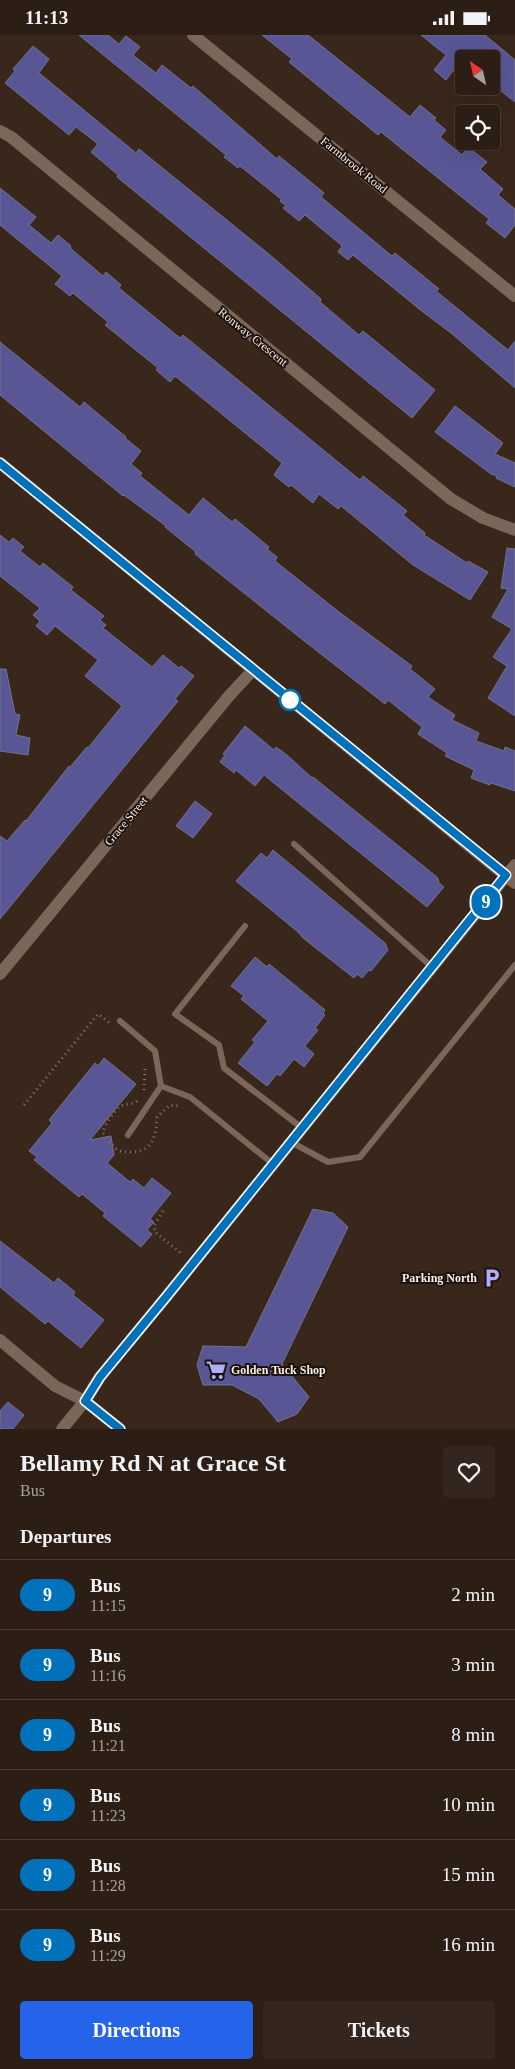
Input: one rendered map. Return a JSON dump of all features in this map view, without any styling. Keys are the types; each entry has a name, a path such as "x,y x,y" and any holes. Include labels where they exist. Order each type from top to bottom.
{"street":[{"name":"Farmbrook Road","path":"193,35 515,296"},
{"name":"Ronway Crescent","path":"0,131 11,137 451,499 483,518 515,530"},
{"path":"0,463 510,879"},
{"name":"Grace Street","path":"0,974 229,696 253,670"},
{"path":"62,1429 85,1401 100,1377 432,967 510,879 515,865"},
{"path":"0,1340 55,1386 85,1401 120,1429"}],"lane":[{"path":"294,845 432,967"},
{"path":"245,926 175,1014 219,1045 224,1068 302,1128"},
{"path":"291,1142 328,1162 360,1157 515,965"},
{"path":"120,1021 155,1051 162,1086 128,1135"},
{"path":"162,1086 190,1097 273,1165"}],"path":[{"path":"24,1105 98,1014 112,1025"},
{"path":"144,1092 146,1067"},
{"path":"139,1098 135,1103 122,1106 104,1127 103,1133 115,1148 124,1153 144,1151 152,1143 157,1117 170,1105 187,1107"},
{"path":"163,1211 154,1226 155,1231 193,1264"}],"building":[{"path":"79,35 108,35 119,44 126,36 140,47 133,55 156,73 162,65 191,88 193,86 277,159 279,156 324,193 321,197 392,256 395,253 439,289 436,291 508,350 515,341 515,388 451,333 353,255 348,260 338,252 342,246 305,215 299,221 283,208 286,206 280,201 281,199 240,166 238,168 224,157 226,155"},
{"path":"262,35 308,35 410,117 420,105 436,118 434,120 446,130 440,137 455,150 462,155 466,150 472,150 487,162 480,169 503,189 498,195 515,209 515,225 505,238 486,223 489,219 381,132 378,135 289,62 292,59"},
{"path":"421,35 485,35 515,60 515,102 500,90 500,50 455,50 455,68 446,80 434,70 446,55"},
{"path":"33,46 49,59 39,73 136,153 139,149 270,255 321,299 320,302 359,335 363,331 435,390 412,418 117,177 118,175 91,152 98,144 76,127 69,135 5,83 15,71 13,69"},
{"path":"0,188 36,217 29,225 51,243 58,235 71,246 70,248 103,276 106,272 121,285 119,288 180,338 183,335 360,480 363,476 407,511 403,515 425,533 424,535 467,563 468,561 488,572 470,600 413,565 341,506 338,509 319,494 313,503 291,485 289,487 274,475 282,463 175,376 170,382 156,370 158,368 105,325 108,322 73,293 70,296 55,284 62,276 0,225"},
{"path":"0,342 80,407 84,402 126,437 141,451 131,464 142,473 140,476 189,515 203,498 232,522 235,519 269,547 267,549 277,557 275,561 339,612 412,666 410,669 435,689 428,697 455,715 452,720 479,733 476,741 504,751 505,747 515,751 515,791 471,778 474,770 445,756 447,753 418,734 422,727 388,700 385,704 303,640 195,554 196,552 166,526 123,496 0,395"},
{"path":"455,406 503,443 495,454 515,463 515,487 496,478 497,476 491,474 435,432"},
{"path":"0,535 9,542 13,538 24,547 20,551 40,567 43,563 73,587 71,590 104,616 100,620 106,625 103,628 152,667 163,655 179,668 181,666 194,676 175,699 178,701 0,919 0,836 7,841 26,821 69,766 88,748 122,706 85,676 98,660 55,626 47,635 36,626 40,621 33,615 40,608 0,576"},
{"path":"507,548 515,549 515,716 488,698 507,666 493,657 512,629 492,617 508,589 501,588"},
{"path":"0,669 6,669 15,714 20,715 16,735 30,738 28,755 0,751"},
{"path":"245,726 274,750 276,747 287,755 312,778 437,877 438,882 444,887 427,907 264,775 255,786 236,770 234,773 220,762 225,755 223,754"},
{"path":"195,801 212,814 193,838 176,826"},
{"path":"273,850 385,943 388,950 371,971 369,970 362,978 357,974 354,978 236,881 261,853 267,858"},
{"path":"255,957 267,967 269,964 325,1010 323,1013 325,1015 315,1028 318,1030 305,1046 314,1054 304,1067 294,1059 280,1076 277,1074 267,1086 238,1063 255,1042 252,1040 268,1021 241,999 244,996 231,986"},
{"path":"104,1058 136,1084 90,1140 111,1136 114,1155 107,1163 130,1182 133,1179 144,1188 152,1178 171,1193 150,1219 154,1222 147,1230 152,1234 141,1247 103,1216 105,1213 82,1194 79,1197 34,1160 37,1157 29,1151 52,1123 49,1120 95,1063 98,1066"},
{"path":"313,1209 333,1213 348,1227 282,1364 309,1397 297,1414 278,1422 259,1399 232,1385 203,1385 197,1365 203,1346 246,1347"},
{"path":"0,1241 54,1283 58,1278 75,1292 73,1295 104,1320 81,1348 48,1321 45,1324 0,1287"},
{"path":"8,1402 24,1415 13,1429 0,1429 0,1411"}],"bus line":[{"name":"9","path":"0,463 506,875 100,1377 85,1401 120,1429"}],"place":[{"name":"Parking North","path":"492,1278"},
{"name":"Golden Tuck Shop","path":"216,1370"}]}
